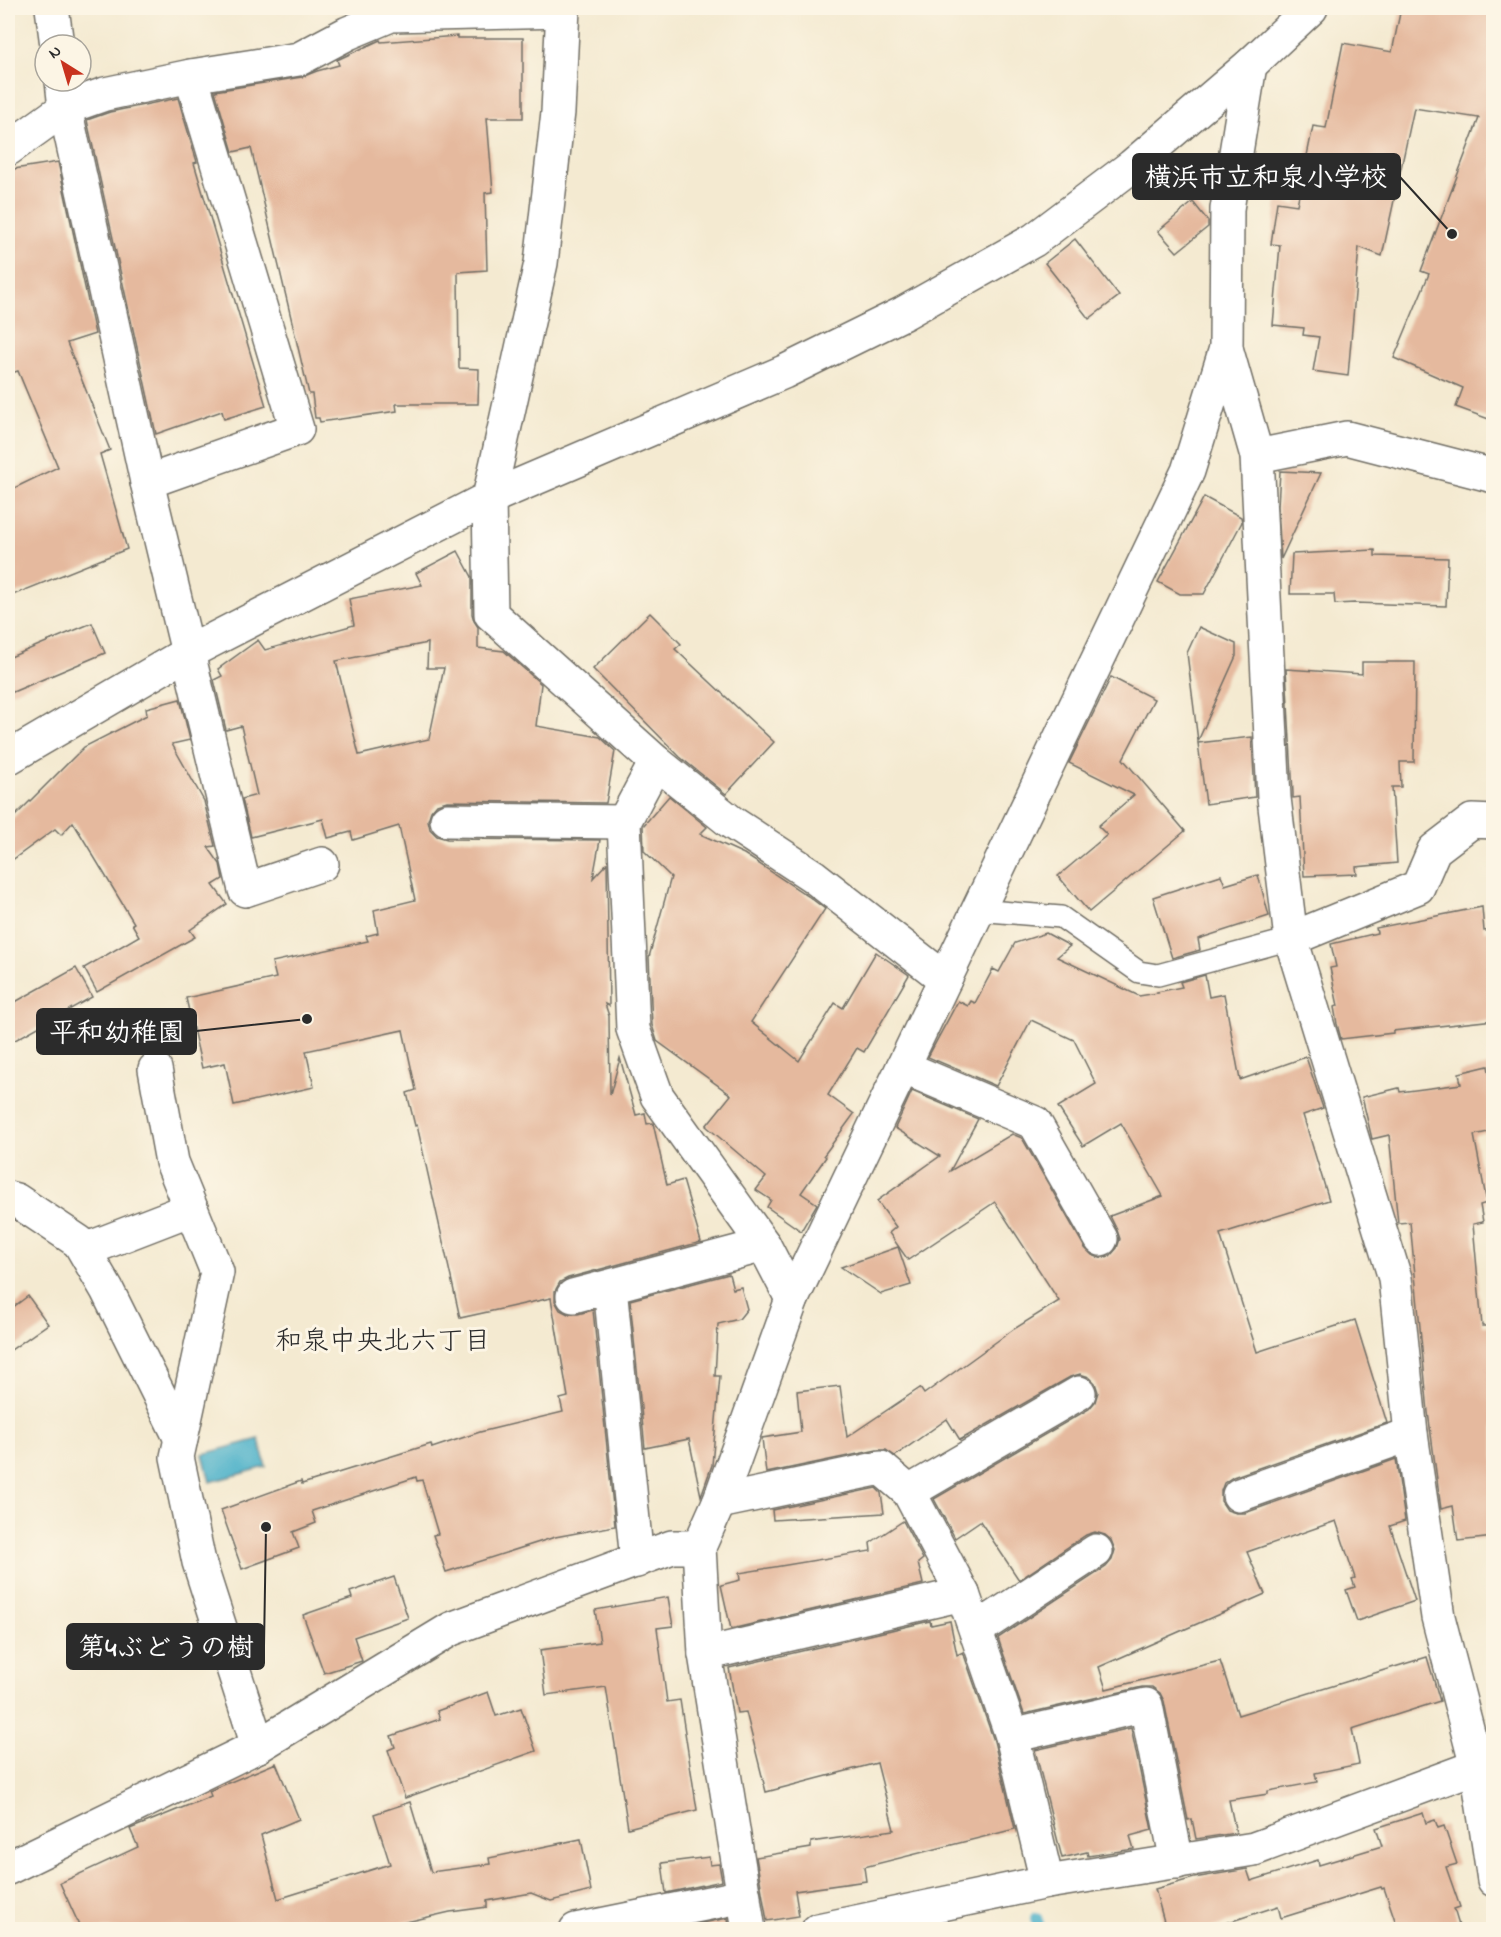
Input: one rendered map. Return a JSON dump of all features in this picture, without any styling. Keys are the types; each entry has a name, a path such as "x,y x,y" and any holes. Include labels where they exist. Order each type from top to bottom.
{"street":[{"path":"52,8 55,33"},
{"path":"8,758 189,652 489,498 784,372 904,313 1034,240 1132,166 1250,65 1311,8"},
{"path":"8,149 63,94 105,94 191,76 299,59 348,33 391,15 563,9 558,112 541,263 489,498 491,614 656,762 731,822 813,876 945,979"},
{"path":"1250,65 1227,209 1226,348 1257,456 1275,798 1291,939 1395,1278 1411,1434 1438,1617 1486,1764 1494,1880"},
{"path":"147,482 297,429 191,76"},
{"path":"63,94 147,482 245,890 322,864"},
{"path":"748,1929 705,1654 699,1547 719,1502 792,1299 976,910 1188,471 1226,348"},
{"path":"1257,456 1347,438 1494,476"},
{"path":"656,762 624,822 633,1029 657,1096 764,1245 792,1299"},
{"path":"447,820 624,822"},
{"path":"1291,939 1418,887 1434,850 1472,821 1494,822"},
{"path":"903,1067 1035,1123 1101,1239"},
{"path":"155,1069 172,1162 217,1272 177,1457 199,1562 258,1746"},
{"path":"8,1198 16,1200 79,1242 107,1290 181,1439"},
{"path":"85,1251 191,1209"},
{"path":"573,1296 764,1245"},
{"path":"610,1287 637,1561"},
{"path":"909,1492 1078,1393"},
{"path":"1239,1495 1411,1434"},
{"path":"719,1502 881,1467 909,1492 963,1594 976,1630 1012,1736 1047,1882"},
{"path":"8,1868 258,1746 452,1629 672,1547 699,1547"},
{"path":"976,1630 1096,1551"},
{"path":"705,1654 963,1594"},
{"path":"1012,1736 1146,1705 1177,1862"},
{"path":"818,1929 1047,1882 1254,1849 1486,1764"},
{"path":"576,1929 744,1896"}],"lane":[{"path":"976,910 1061,917 1139,972 1158,975 1291,939"}],"water":[{"path":"259,1439 266,1467 210,1482 203,1454"}],"building":[{"path":"1401,8 1494,8 1494,421 1456,407 1463,388 1394,358 1429,274 1421,271 1479,118 1414,108 1382,256 1359,247 1348,376 1313,371 1319,337 1303,335 1304,328 1273,325 1280,245 1271,244 1277,202 1297,205 1313,126 1326,128 1343,43 1392,52"},
{"path":"457,36 457,38 523,38 523,118 487,118 493,192 485,193 487,270 458,272 459,368 479,369 478,404 396,404 397,411 320,422 319,418 315,418 312,394 309,394 251,148 233,152 215,91 302,77 339,65 337,60 380,40 381,42"},
{"path":"178,98 197,162 194,163 266,406 224,419 222,411 156,434 87,120 110,112"},
{"path":"58,162 95,334 67,343 110,450 100,454 127,549 8,597 8,491 58,467 18,371 8,374 8,170"},
{"path":"1193,202 1208,221 1208,227 1177,252 1158,231"},
{"path":"1075,239 1119,296 1089,319 1045,263"},
{"path":"1280,471 1321,473 1281,559 1278,506"},
{"path":"1204,497 1241,517 1242,522 1204,594 1180,594 1158,582"},
{"path":"1375,550 1375,556 1448,558 1446,606 1335,604 1334,594 1290,594 1292,554"},
{"path":"458,551 472,577 472,614 478,627 478,648 504,651 541,684 536,726 600,737 615,751 606,803 447,801 437,804 428,820 430,829 437,836 447,839 600,840 593,878 607,863 609,1006 605,1004 609,1016 610,1095 620,1058 636,1115 645,1113 647,1124 653,1123 667,1185 683,1180 701,1242 568,1278 560,1282 555,1291 555,1301 560,1310 568,1314 593,1310 615,1526 555,1537 446,1572 433,1535 438,1534 422,1480 417,1481 416,1477 312,1511 316,1523 293,1532 299,1548 242,1569 221,1510 301,1481 302,1484 431,1444 432,1448 480,1432 563,1412 560,1399 568,1397 551,1298 460,1318 417,1125 415,1126 407,1093 416,1090 403,1030 306,1051 314,1087 234,1105 225,1063 202,1068 186,998 276,978 272,962 368,941 366,936 378,933 374,910 415,900 399,826 353,840 351,832 328,838 323,819 251,837 242,799 257,795 241,726 226,730 214,680 222,676 218,669 258,640 265,650 354,625 349,599 422,585 416,573","holes":["428,643 427,668 444,668 429,739 359,755 336,661"]},
{"path":"650,613 681,644 675,649 774,742 726,794 680,757 593,669"},
{"path":"92,623 105,653 8,694 8,658"},
{"path":"1199,627 1236,644 1236,656 1198,741 1187,653"},
{"path":"1362,662 1415,662 1414,762 1400,762 1401,787 1392,787 1397,863 1356,867 1357,874 1304,876 1300,797 1293,798 1286,669 1362,674"},
{"path":"1111,677 1154,699 1123,759 1185,831 1089,912 1058,876 1107,835 1098,826 1134,795 1069,763"},
{"path":"180,699 190,740 172,744 204,801 215,846 208,847 220,864 223,879 213,885 227,904 190,930 195,937 97,992 84,968 139,936 132,924 134,923 73,822 61,835 55,829 8,863 8,823 84,747 147,715 146,708"},
{"path":"1252,737 1255,797 1206,804 1198,743"},
{"path":"669,796 707,827 700,834 744,854 825,909 751,1022 799,1061 835,1003 843,1008 876,952 909,975 864,1052 857,1048 828,1095 854,1114 824,1155 826,1157 801,1193 817,1204 801,1231 767,1207 771,1200 756,1190 766,1177 706,1126 731,1095 657,1041 652,1025 649,957 671,877 644,851 643,826"},
{"path":"1221,875 1225,885 1258,875 1269,916 1198,939 1200,950 1172,958 1153,897"},
{"path":"1482,907 1484,931 1494,930 1494,1020 1341,1039 1334,1007 1338,1006 1330,968 1336,967 1331,944 1377,933 1376,928"},
{"path":"1046,933 1070,946 1057,957 1139,996 1182,987 1180,982 1205,975 1209,997 1224,994 1240,1080 1306,1057 1323,1108 1303,1115 1329,1200 1220,1234 1257,1352 1355,1320 1387,1423 1233,1477 1224,1483 1221,1501 1227,1510 1245,1513 1396,1459 1405,1521 1390,1526 1415,1601 1357,1621 1346,1590 1355,1587 1352,1579 1355,1578 1336,1521 1247,1552 1265,1594 1099,1667 1106,1689 1220,1661 1238,1715 1427,1657 1440,1701 1352,1729 1359,1764 1315,1773 1317,1782 1268,1791 1268,1794 1229,1800 1236,1833 1196,1839 1192,1819 1188,1820 1164,1701 1160,1693 1152,1687 1142,1687 1024,1714 998,1638 1106,1567 1112,1560 1115,1550 1111,1540 1095,1532 1086,1535 1019,1580 980,1521 955,1538 934,1499 1089,1409 1095,1402 1098,1392 1095,1383 1089,1377 1080,1374 1070,1377 960,1440 947,1419 895,1456 886,1450 877,1450 766,1473 762,1438 801,1432 797,1391 840,1386 847,1437 920,1388 924,1394 1014,1329 1059,1301 995,1202 908,1260 889,1233 896,1227 877,1201 940,1156 895,1128 912,1091 978,1119 950,1171 1012,1134 1022,1138 1085,1248 1092,1255 1100,1258 1110,1256 1117,1248 1120,1239 1110,1216 1163,1196 1121,1123 1083,1146 1058,1107 1096,1084 1074,1040 1031,1020 996,1086 928,1057 958,1001 968,1006 971,1001 975,1003 993,969 999,972 1015,943"},
{"path":"76,968 92,997 8,1044 8,1006"},
{"path":"1488,1066 1494,1097 1494,1109 1490,1110 1493,1131 1474,1135 1487,1203 1480,1205 1483,1222 1473,1224 1482,1326 1494,1326 1494,1537 1458,1541 1453,1506 1441,1509 1428,1412 1410,1222 1398,1223 1389,1135 1372,1139 1362,1097 1399,1088 1400,1092 1461,1084 1459,1073"},
{"path":"898,1247 911,1285 881,1294 841,1267"},
{"path":"729,1274 733,1289 741,1287 747,1309 739,1319 718,1324 715,1376 720,1376 712,1465 701,1496 689,1439 645,1448 630,1300"},
{"path":"28,1296 48,1324 8,1352 8,1311"},
{"path":"876,1488 881,1493 884,1513 773,1520 772,1510"},
{"path":"903,1521 923,1559 918,1563 923,1584 731,1629 721,1585 740,1580 739,1573 871,1551 870,1543"},
{"path":"394,1577 408,1618 354,1637 362,1661 324,1673 303,1615 352,1598 350,1592"},
{"path":"668,1597 673,1626 657,1628 667,1702 680,1700 697,1810 628,1828 606,1687 546,1695 540,1650 600,1642 595,1610"},
{"path":"930,1621 931,1625 950,1621 957,1655 963,1652 994,1741 1015,1829 864,1867 866,1881 795,1891 799,1916 767,1921 756,1857 811,1848 811,1842 894,1830 877,1763 766,1792 746,1712 737,1713 729,1668"},
{"path":"488,1692 496,1716 521,1708 536,1751 405,1798 388,1750 395,1747 391,1736 440,1719 437,1711"},
{"path":"1131,1728 1152,1830 1130,1836 1134,1849 1088,1856 1087,1852 1062,1858 1035,1750"},
{"path":"276,1763 299,1819 261,1835 278,1899 390,1864 374,1814 410,1802 431,1872 490,1864 489,1858 581,1839 591,1891 551,1901 531,1893 487,1901 487,1907 450,1912 376,1929 81,1929 60,1883 138,1847 130,1829 211,1796 209,1791"},
{"path":"1423,1813 1426,1823 1435,1820 1438,1828 1444,1826 1457,1864 1446,1867 1460,1907 1454,1909 1460,1929 1398,1929 1384,1888 1381,1887 1281,1918 1278,1906 1208,1929 1166,1929 1155,1889 1194,1878 1247,1869 1251,1881 1318,1860 1319,1865 1382,1846 1376,1828"},
{"path":"709,1857 710,1865 719,1864 722,1881 666,1893 662,1863"},
{"path":"728,1918 728,1929 673,1929"}],"waterway":[{"path":"1036,1918 1040,1930"}],"place":[{"name":"横浜市立和泉小学校","path":"1452,234"},
{"name":"平和幼稚園","path":"307,1019"},
{"name":"第4ぶどうの樹","path":"266,1527"}],"district":[{"name":"和泉中央北六丁目","path":"383,1342"}]}
